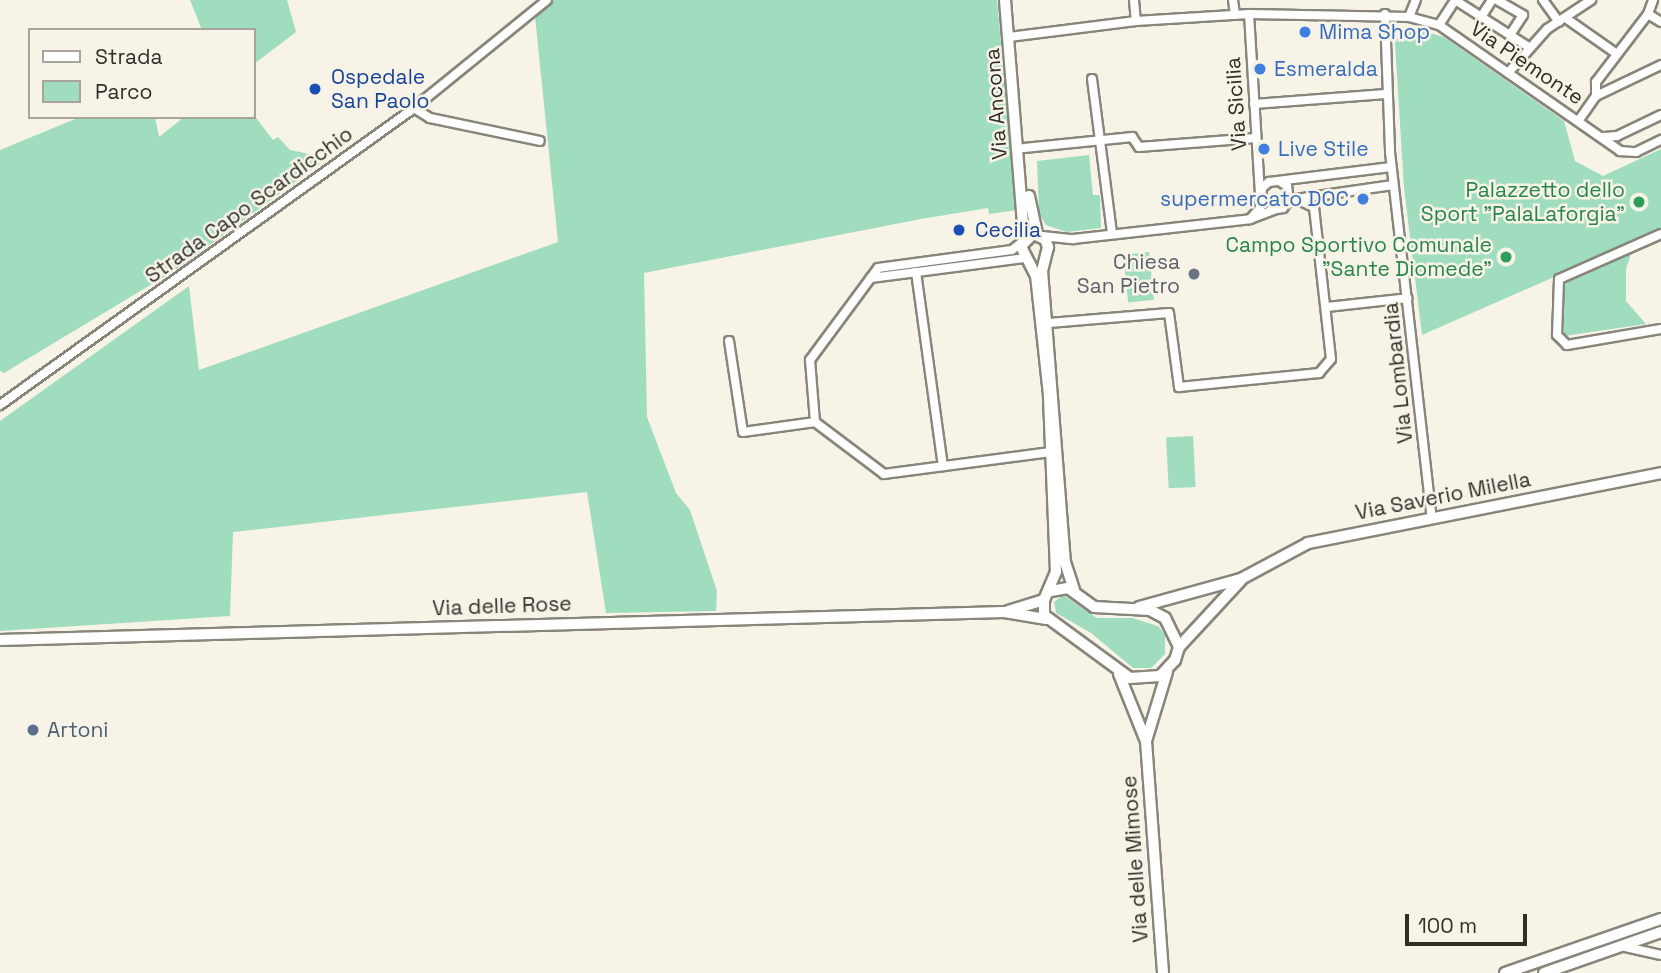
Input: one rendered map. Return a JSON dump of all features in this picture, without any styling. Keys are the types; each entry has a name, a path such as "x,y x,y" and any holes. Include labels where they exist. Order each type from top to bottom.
{"street":[{"name":"Strada Capo Scardicchio","path":"0,405 414,108 547,0"},
{"path":"1005,0 1009,37"},
{"path":"1134,0 1136,21"},
{"path":"1233,0 1235,15"},
{"path":"1409,17 1416,0"},
{"path":"1439,24 1455,0 1530,48"},
{"path":"1481,17 1494,0 1523,15 1510,35"},
{"path":"1543,0 1563,21 1617,54"},
{"path":"1508,73 1530,48 1591,0"},
{"path":"1596,96 1596,82 1648,14 1653,0"},
{"name":"Via Piemonte","path":"1009,37 1136,21 1249,14 1409,17 1439,24 1508,73 1631,153 1661,140"},
{"name":"Via Sicilia","path":"1249,14 1260,193"},
{"path":"1648,14 1661,22"},
{"name":"Via Lombardia","path":"1385,15 1386,94 1391,167 1432,518"},
{"name":"Via Ancona","path":"1009,37 1039,235 1047,253"},
{"name":"Via Ancona","path":"1009,37 1026,258"},
{"path":"1579,120 1596,96 1661,65"},
{"path":"1092,79 1112,234"},
{"path":"1254,104 1386,94"},
{"path":"414,108 430,118 540,141"},
{"path":"1604,137 1618,136 1661,115"},
{"path":"1024,148 1132,137 1139,147 1256,138"},
{"path":"1274,210 1262,202 1260,193 1276,181 1391,167"},
{"path":"1258,171 1287,186 1292,200"},
{"path":"816,422 810,360 878,268 1012,250 1023,240 1039,235 1065,239 1250,219 1292,200 1393,185"},
{"path":"1049,323 1169,313 1179,387 1309,378 1331,359 1327,307 1314,207 1292,200"},
{"path":"1250,219 1262,202"},
{"path":"1661,234 1559,279 1557,335 1567,345 1661,329"},
{"path":"871,278 1026,258 1034,261 1065,239"},
{"path":"1047,253 1042,271 1049,323 1065,562 1074,590"},
{"path":"1026,258 1036,276 1051,452 1056,572 1051,591 1044,600 1046,619"},
{"path":"916,272 943,466"},
{"path":"1327,307 1408,298"},
{"path":"729,341 743,432 816,422 884,474 1051,452"},
{"name":"Via Saverio Milella","path":"1241,579 1308,543 1661,472"},
{"path":"1051,591 1063,587 1074,590 1094,607 1132,608 1165,618 1180,647 1241,579"},
{"path":"1132,608 1241,579"},
{"name":"Via delle Rose","path":"1004,612 1044,600"},
{"name":"Via delle Rose","path":"0,640 1004,612 1046,619"},
{"name":"Via delle Mimose","path":"1046,619 1094,648 1117,671 1130,691 1146,741 1163,973"},
{"name":"Via delle Mimose","path":"1146,741 1160,684 1180,647"},
{"path":"1117,671 1144,679 1168,669"},
{"path":"1505,973 1661,919"},
{"path":"1544,973 1661,932"},
{"path":"1621,946 1661,955"}],"green space":[{"path":"190,0 287,0 296,32 256,62 256,28 201,28"},
{"path":"554,0 997,0 1017,210 989,214 988,208 921,219 644,273 647,417 676,493 690,510 717,591 716,611 606,613 587,492 233,532 230,616 0,631 0,421 189,286 199,370 558,242 535,16"},
{"path":"1416,29 1444,37 1564,121 1575,161 1603,176 1661,149 1661,230 1422,335 1404,188 1395,43 1399,35"},
{"path":"256,118 273,140 278,137 290,150 314,155 320,164 177,269 4,373 0,371 0,150 75,119 155,119 159,137 182,119"},
{"path":"1089,155 1093,195 1100,195 1101,228 1066,232 1046,225 1039,213 1037,161"},
{"path":"1632,251 1626,269 1626,301 1646,324 1564,336 1564,280"},
{"path":"1149,252 1154,300 1128,302 1123,255"},
{"path":"1193,436 1196,487 1169,488 1166,437"},
{"path":"1063,595 1097,618 1132,618 1158,626 1165,635 1165,654 1151,668 1133,668 1091,633 1056,613 1054,602"}],"place":[{"name":"Mima Shop","path":"1305,32"},
{"name":"Esmeralda","path":"1260,69"},
{"name":"Ospedale San Paolo","path":"315,89"},
{"name":"Live Stile","path":"1264,149"},
{"name":"supermercato DOC","path":"1363,199"},
{"name":"Palazzetto dello Sport \"PalaLaforgia\"","path":"1639,202"},
{"name":"Cecilia","path":"959,230"},
{"name":"Campo Sportivo Comunale \"Sante Diomede\"","path":"1506,257"},
{"name":"Chiesa San Pietro","path":"1194,274"},
{"name":"Artoni","path":"33,730"}]}
